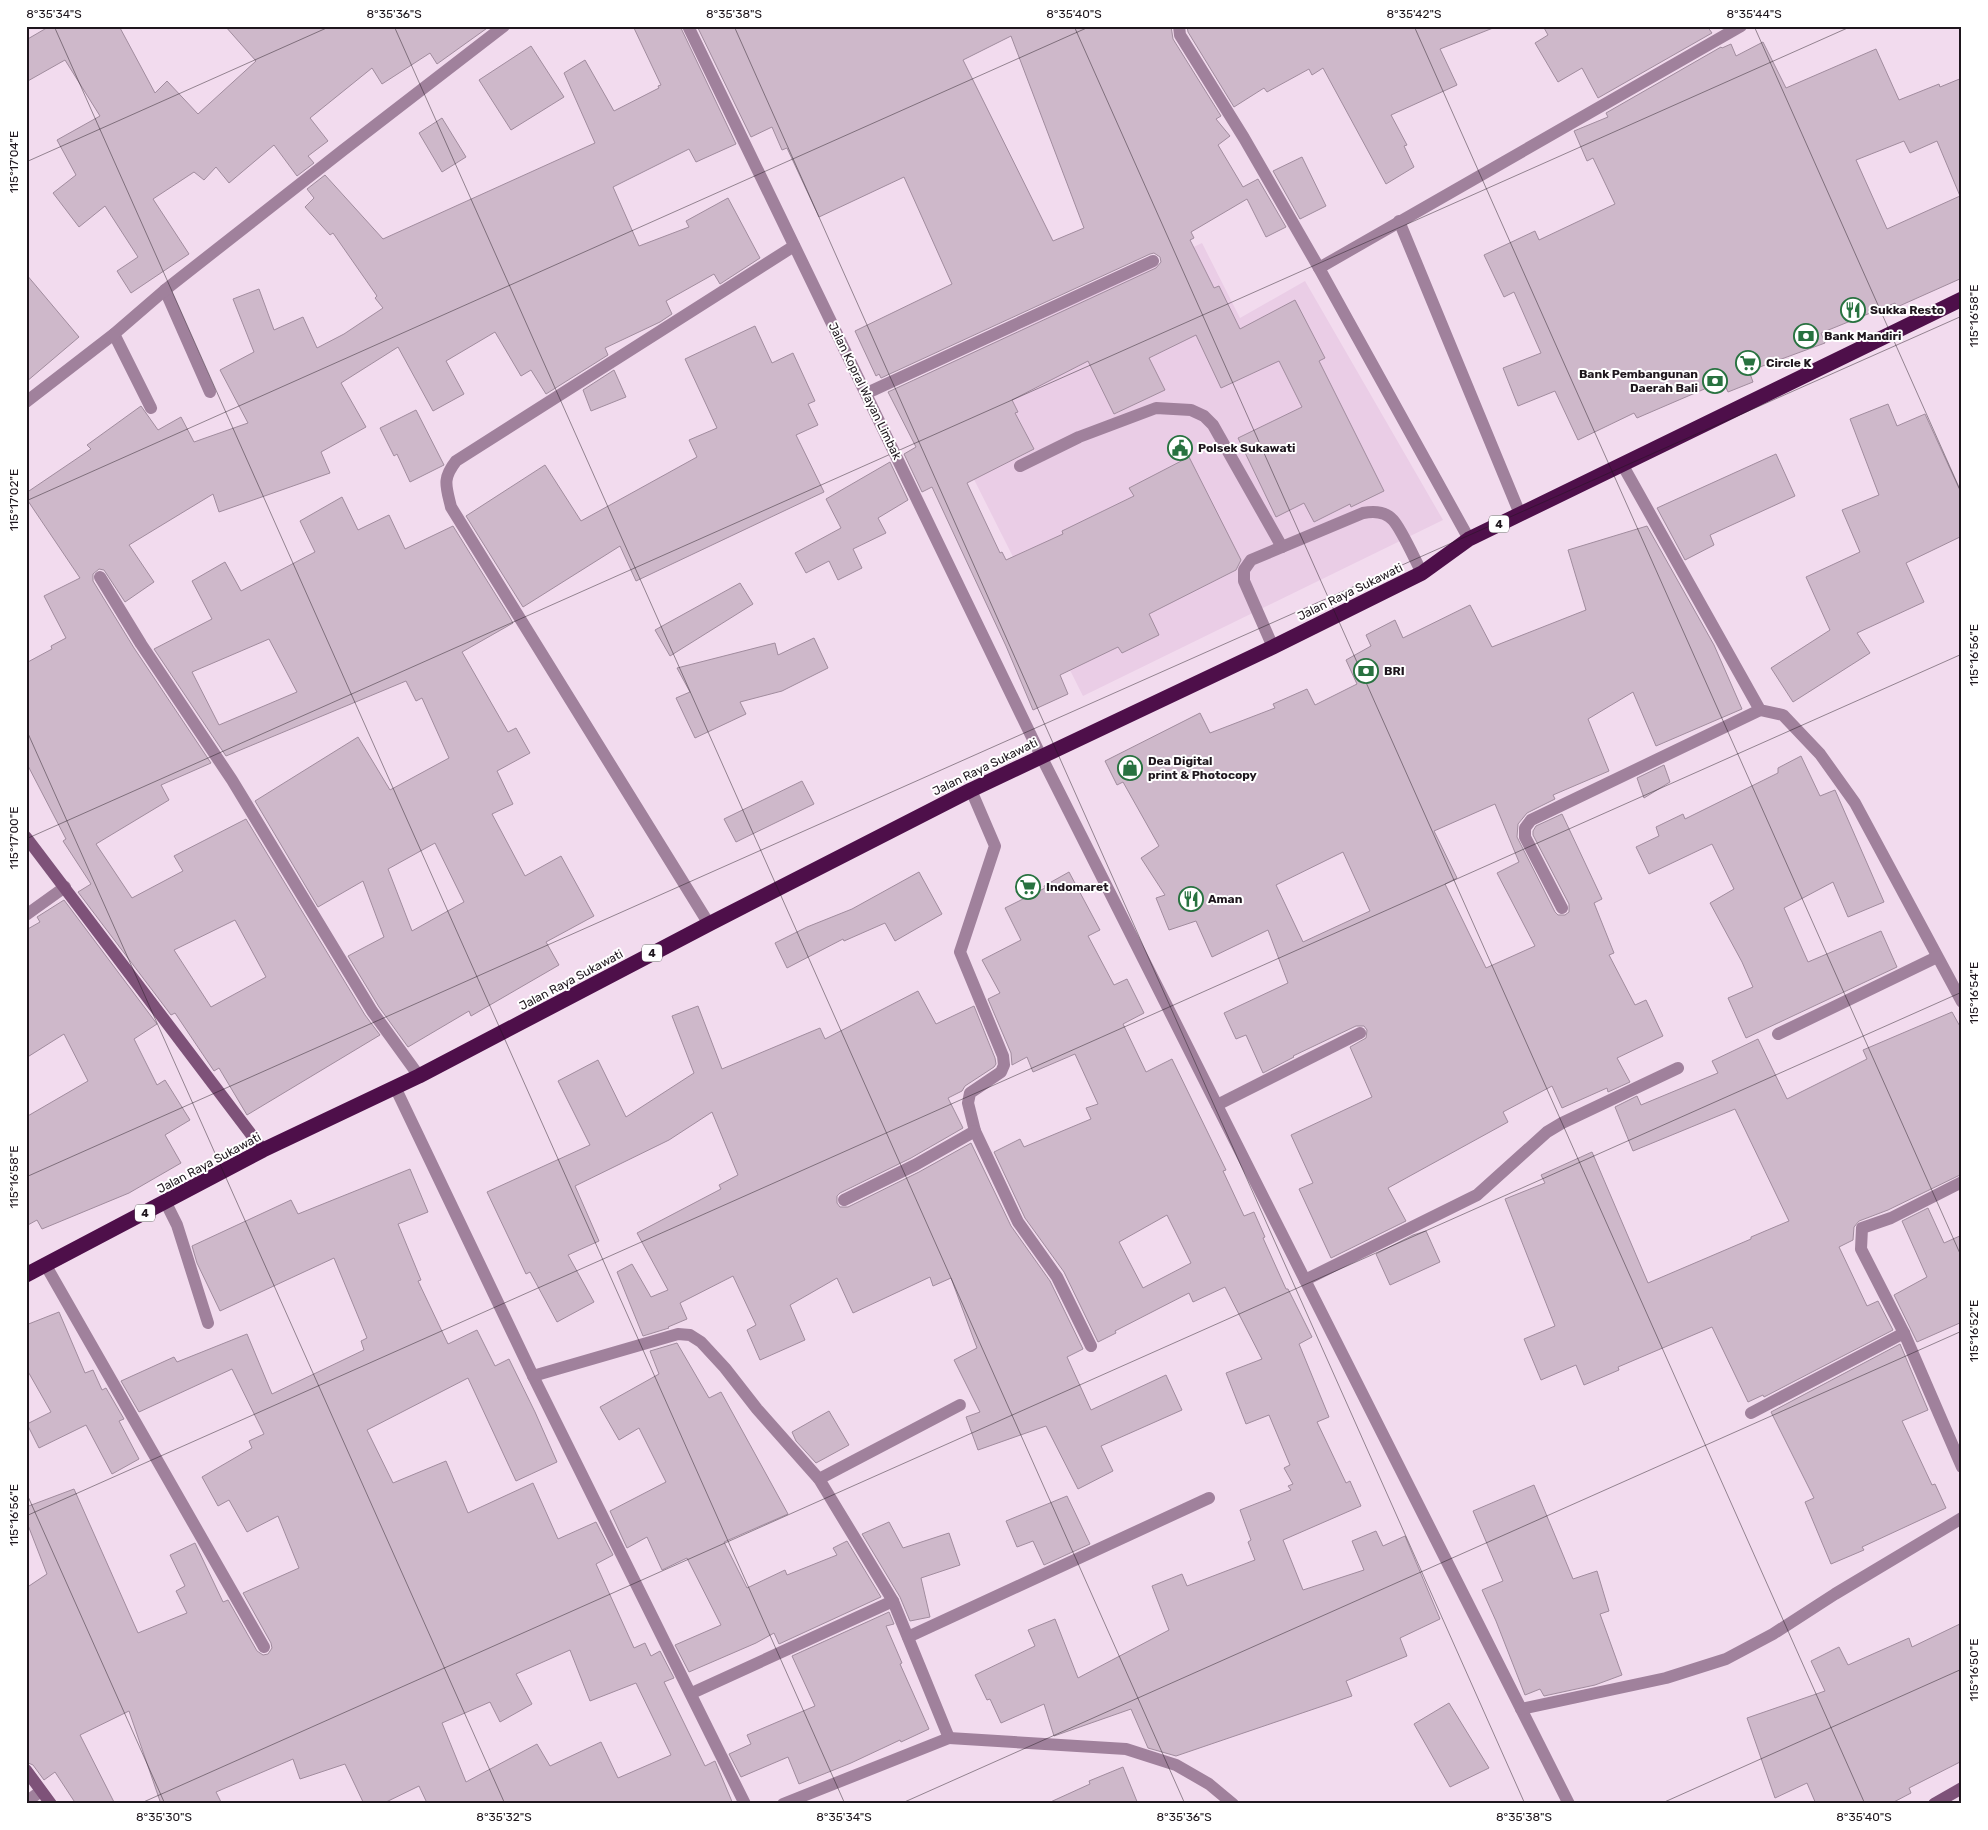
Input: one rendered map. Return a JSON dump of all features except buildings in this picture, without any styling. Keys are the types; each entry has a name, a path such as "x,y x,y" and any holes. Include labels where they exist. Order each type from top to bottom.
{"highway":[{"name":"Jalan Raya Sukawati","path":"26,1275 166,1203 263,1150 419,1076 709,924 971,790 1273,647 1422,573 1469,539 1962,299"}],"street":[{"path":"26,402 114,334 166,290 342,150 504,26"},
{"name":"Jalan Kopral Wayan Limbak","path":"688,26 1041,756 1569,1804"},
{"path":"1179,26 1180,35 1244,138 1319,268 1469,539"},
{"path":"1319,268 1741,26"},
{"path":"1399,221 1520,514"},
{"path":"709,924 451,507 445,481 456,461 794,246"},
{"path":"867,393 1153,261"},
{"path":"166,290 210,392"},
{"path":"114,334 151,408"},
{"path":"1020,466 1079,438 1156,408 1192,410 1204,416 1213,424 1282,547"},
{"path":"1622,464 1760,710"},
{"path":"1273,647 1244,581 1244,570 1251,560 1363,513 1379,512 1393,520 1422,573"},
{"path":"100,578 141,644 232,780 372,1010 419,1076"},
{"path":"1562,908 1525,837 1524,828 1531,820 1760,710 1783,715 1820,754 1855,803 1962,1002"},
{"path":"971,790 995,846 960,952 1004,1061 1002,1072 970,1093 968,1103 975,1131 1018,1222 1057,1277 1092,1346"},
{"path":"26,837 263,1150"},
{"path":"26,915 65,887"},
{"path":"1778,1034 1937,958"},
{"path":"1217,1105 1360,1033"},
{"path":"1305,1280 1477,1194 1547,1132 1562,1123 1678,1068"},
{"path":"395,1087 533,1376 692,1693 745,1804"},
{"path":"844,1200 915,1165 975,1131"},
{"path":"1962,1182 1891,1218 1862,1228 1862,1250 1904,1333 1962,1466"},
{"path":"166,1203 177,1224 208,1323"},
{"path":"46,1264 264,1647"},
{"path":"1751,1413 1904,1333"},
{"path":"533,1376 678,1334 690,1335 700,1342 819,1479 893,1601 949,1738"},
{"path":"819,1479 960,1405"},
{"path":"908,1637 1209,1498"},
{"path":"1521,1709 1666,1678 1726,1659 1773,1634 1835,1594 1962,1518"},
{"path":"692,1693 893,1601"},
{"path":"783,1804 949,1738 1126,1749 1176,1765 1208,1784 1233,1804"},
{"path":"26,1770 51,1804"},
{"path":"1934,1804 1962,1788"},
{"path":"26,1802 41,1791"}],"shaded area":[{"name":"Polsek Sukawati","path":"1202,243 1240,318 1305,281 1443,520 1083,696 922,376"}],"place":[{"name":"Sukka Resto","path":"1853,310"},
{"name":"Bank Mandiri","path":"1806,336"},
{"name":"Circle K","path":"1748,363"},
{"name":"Bank Pembangunan Daerah Bali","path":"1715,381"},
{"name":"Polsek Sukawati","path":"1180,448"},
{"name":"BRI","path":"1366,671"},
{"name":"Dea Digital print & Photocopy","path":"1130,768"},
{"name":"Indomaret","path":"1028,887"},
{"name":"Aman","path":"1191,899"}]}
